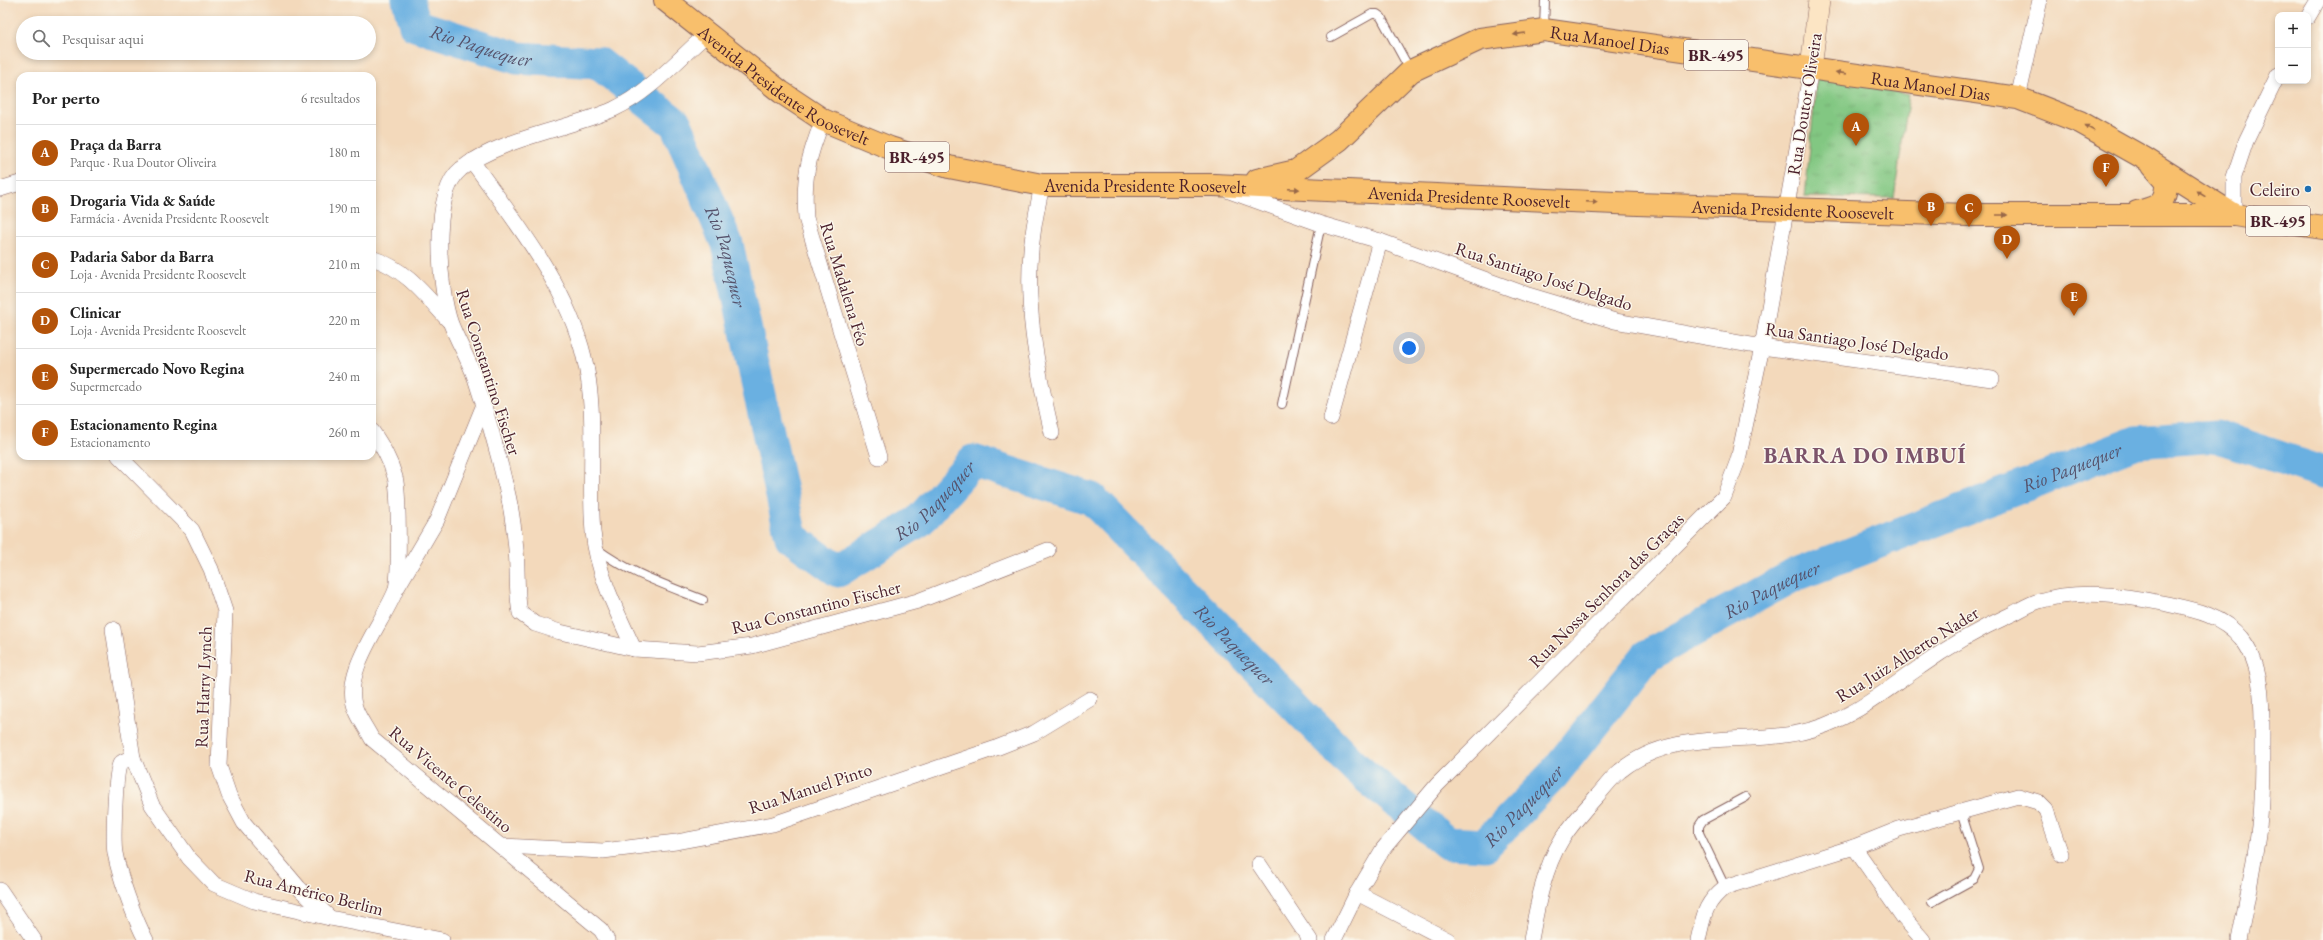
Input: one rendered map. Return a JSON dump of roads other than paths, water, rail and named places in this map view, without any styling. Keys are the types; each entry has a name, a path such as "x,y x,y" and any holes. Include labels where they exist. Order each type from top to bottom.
{"main road":[{"name":"Avenida Presidente Roosevelt","path":"665,0 781,92 823,120 876,143 949,167 1042,186 1214,185 1356,192 1968,215 2234,215 2323,228"},
{"name":"Rua Doutor Oliveira","path":"1811,69 1819,0"},
{"name":"Rua Manoel Dias","path":"1214,185 1262,179 1296,170 1339,140 1411,71 1480,39 1544,30 1589,35 1811,69 2018,98 2080,122 2144,158 2234,215"},
{"path":"1339,140 1321,167 1322,176 1330,183 1356,192"},
{"path":"2130,214 2155,208 2162,201 2166,191 2166,182 2144,158"}],"street":[{"path":"2018,98 2040,0"},
{"path":"2311,12 2318,0"},
{"name":"Rua Constantino Fischer","path":"707,34 671,67 629,100 600,114 495,150 472,161 459,170 453,177 444,204 441,222 442,287 451,324 475,378 506,484 516,548 520,613 535,624 560,632 634,649 698,653 752,646 918,601 1048,550"},
{"name":"Rua Doutor Oliveira","path":"1788,209 1811,69"},
{"path":"2234,215 2234,177 2246,141 2275,81"},
{"name":"Rua Madalena Féo","path":"823,120 806,168 804,191 806,218 879,457"},
{"path":"472,161 549,272 563,296 577,330 589,388 593,533 601,571 615,609 634,649"},
{"path":"0,189 16,184"},
{"name":"Rua Santiago José Delgado","path":"1214,185 1321,224 1380,241 1528,295 1587,313 1646,328 1762,347 1992,379"},
{"path":"1042,186 1033,235 1030,281 1034,344 1052,434"},
{"name":"Rua Nossa Senhora das Graças","path":"1334,940 1357,893 1383,849 1437,785 1724,497 1738,460 1762,347 1788,209"},
{"path":"1331,418 1380,241"},
{"path":"376,260 399,270 412,281 451,324"},
{"name":"Rua Vicente Celestino","path":"483,407 437,520 396,590 355,672 352,690 355,709 372,739 602,930 608,940"},
{"name":"Rua Vicente Celestino","path":"376,436 386,450 396,479 398,532 396,590"},
{"name":"Rua Harry Lynch","path":"123,460 192,530 211,569 225,611 219,766 229,795 244,822 299,888 330,918"},
{"name":"Rua Juiz Alberto Nader","path":"1531,940 1541,888 1562,839 1618,772 1640,757 1663,748 1693,741 1774,737 1808,732 1834,722 1870,703 1921,666 1976,630 2039,601 2086,593 2146,600 2193,610 2213,617 2230,628 2242,639 2254,662 2262,710 2262,788 2256,848 2239,940"},
{"name":"Rua Américo Berlim","path":"113,629 134,758 152,805 189,858 214,884 254,900 330,918 442,940"},
{"name":"Rua Manuel Pinto","path":"502,846 603,851 676,842 773,824 996,748 1034,733 1090,699"},
{"path":"134,758 123,761 119,766 116,782 115,852 139,928 146,940"},
{"path":"1698,940 1705,908 1712,897 1725,887 1854,846 1899,829 2018,796 2038,802 2046,810 2062,854"},
{"path":"1854,846 1902,917 1924,940"},
{"path":"1259,864 1310,940"},
{"path":"0,890 34,940"},
{"path":"1357,893 1448,940"}],"lane":[{"path":"1544,30 1545,0"},
{"path":"1331,37 1372,14 1377,14 1385,23 1411,71"},
{"path":"1282,404 1321,224"},
{"path":"597,549 618,564 635,573 703,600"},
{"path":"1725,887 1699,833 1699,826 1703,820 1746,797"},
{"path":"1932,902 1974,879 1979,870 1961,812"}],"waterway":[{"name":"Rio Paquequer","path":"408,0 415,25 517,58 598,63 676,124 727,244 791,537 838,571 919,521 973,461 1092,499 1357,769 1447,843 1485,845 1553,775 1647,656 1791,577 2136,442 2216,436 2323,472"}],"place":[{"name":"Praça da Barra","path":"1856,146"},
{"name":"Estacionamento Regina","path":"2106,187"},
{"name":"Celeiro","path":"2308,189"},
{"name":"Drogaria Vida & Saúde","path":"1931,226"},
{"name":"Padaria Sabor da Barra","path":"1969,227"},
{"name":"Clinicar","path":"2007,259"},
{"name":"Supermercado Novo Regina","path":"2074,316"}],"district":[{"name":"BARRA DO IMBUÍ","path":"1865,455"}]}
